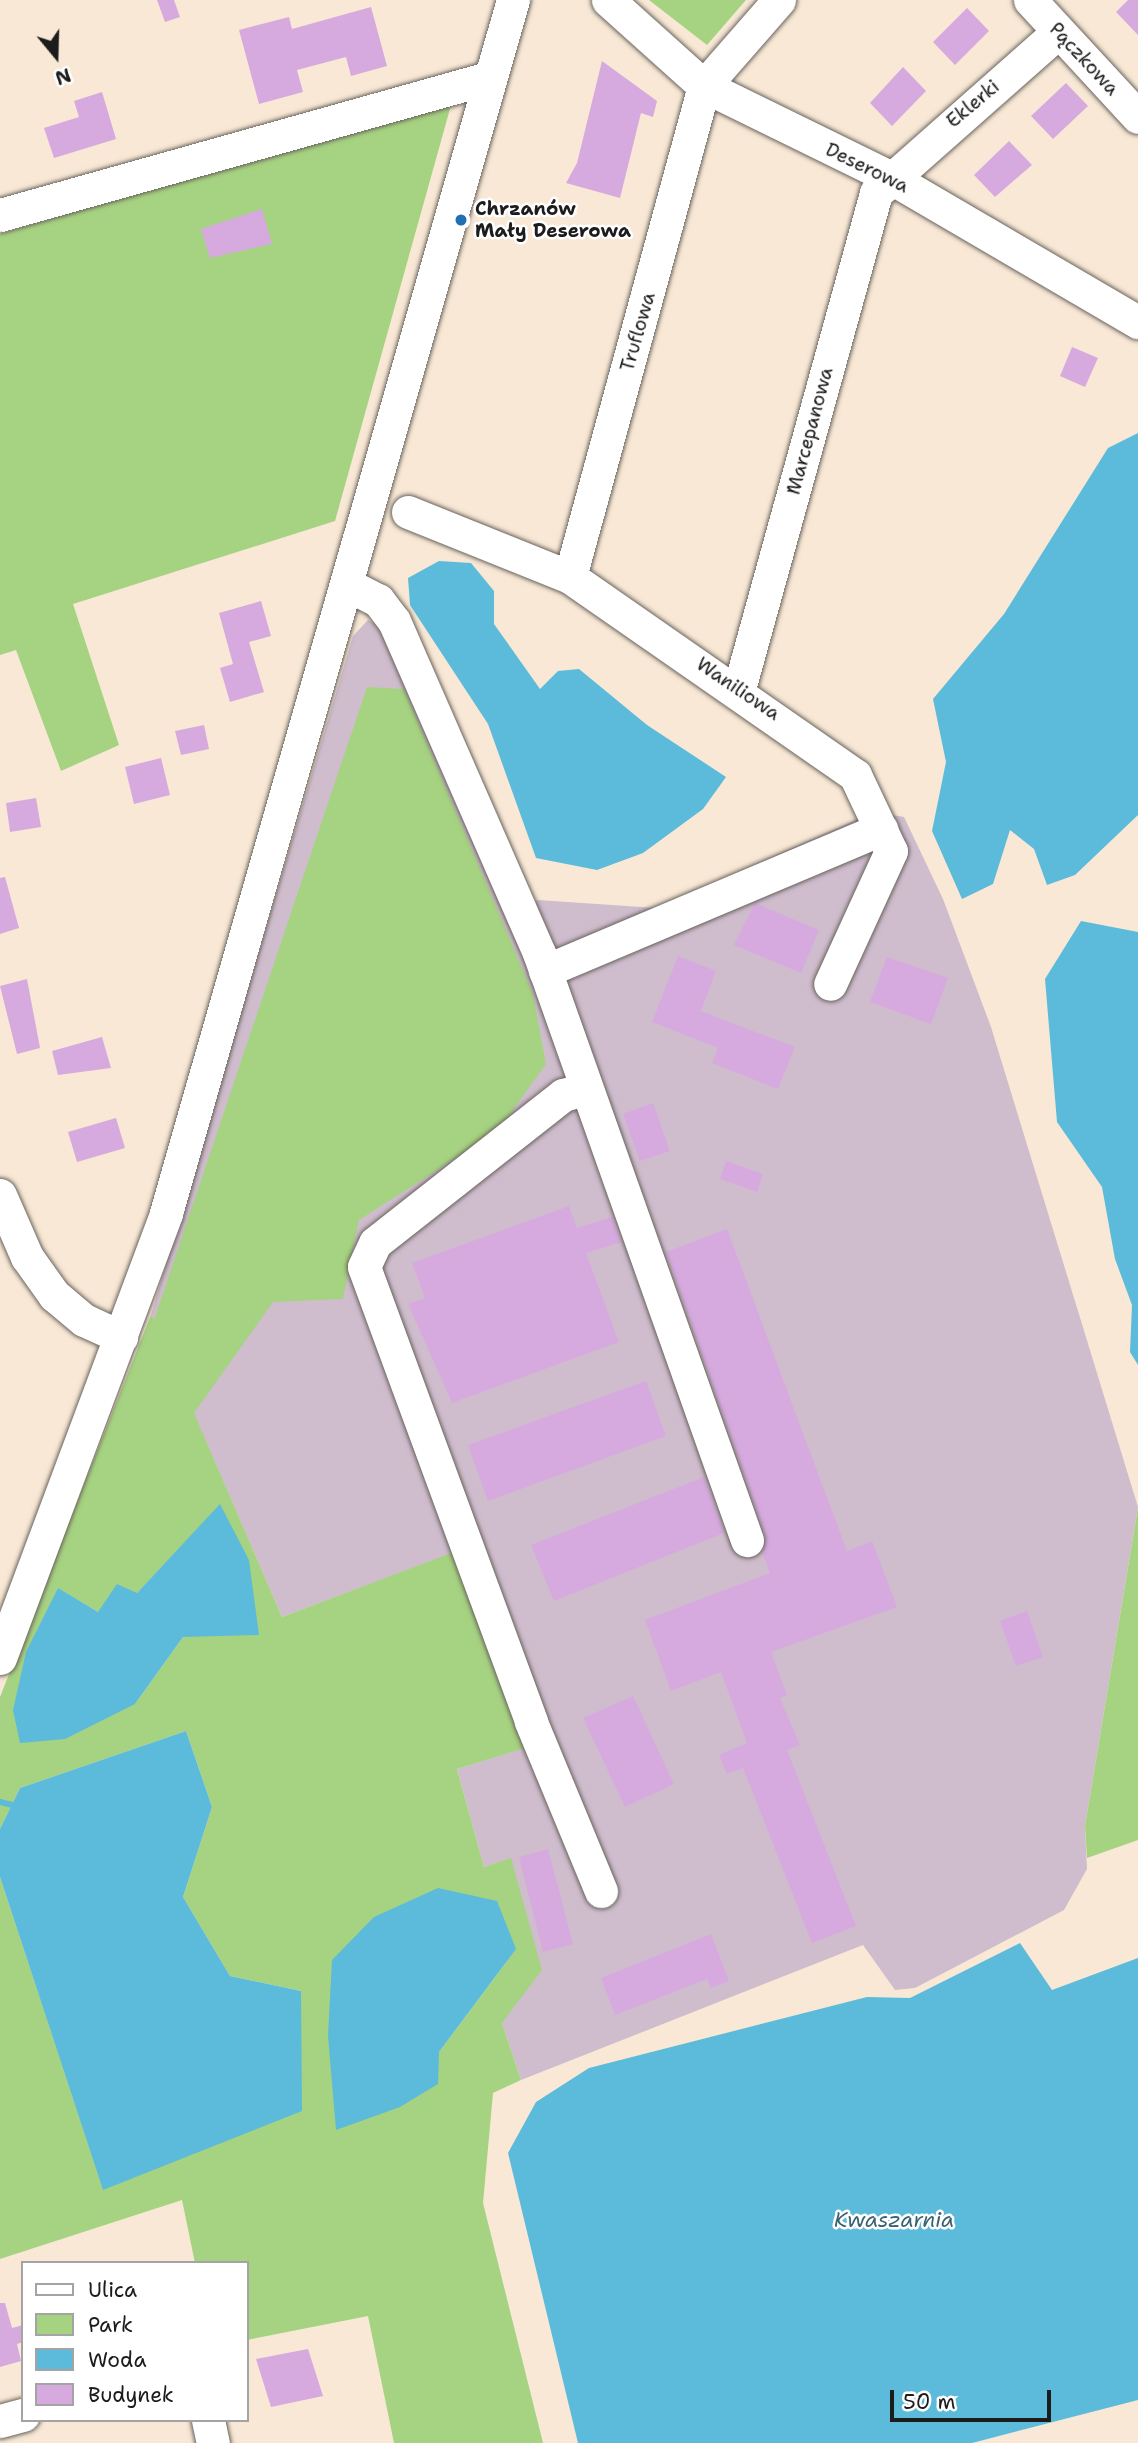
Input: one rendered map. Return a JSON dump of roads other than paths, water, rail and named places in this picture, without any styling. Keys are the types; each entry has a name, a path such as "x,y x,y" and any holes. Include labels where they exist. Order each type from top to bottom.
{"street":[{"path":"0,1658 121,1337 195,1119 348,585 488,78 513,0"},
{"name":"Deserowa","path":"608,0 704,86 888,176 1138,322"},
{"path":"704,86 779,0"},
{"name":"Pączkowa","path":"1030,0 1138,117"},
{"name":"Eklerki","path":"888,176 1058,32"},
{"path":"0,215 488,78"},
{"name":"Truflowa","path":"570,577 704,86"},
{"name":"Marcepanowa","path":"738,688 876,193 888,176"},
{"name":"Waniliowa","path":"408,512 570,577 738,688 846,766 891,851 830,984"},
{"path":"348,585 378,600 394,621 545,971 584,1089 747,1540"},
{"path":"545,971 881,829"},
{"path":"584,1089 563,1095 375,1243 364,1267 531,1722 601,1891"},
{"path":"0,1195 33,1267 54,1295 84,1320 121,1337"},
{"path":"0,2421 21,2416"},
{"path":"208,2422 213,2443"}],"water":[{"path":"1138,433 1138,815 1075,875 1047,885 1034,849 1010,830 993,884 962,899 932,831 946,762 933,699 1004,614 1108,448"},
{"path":"439,561 471,563 494,591 494,624 540,689 558,671 579,669 647,725 726,777 703,809 643,853 597,870 536,858 488,724 410,605 408,578"},
{"path":"1081,921 1138,932 1138,1365 1130,1352 1132,1305 1115,1259 1102,1187 1057,1122 1045,979"},
{"path":"220,1504 249,1560 259,1635 183,1637 135,1704 65,1739 20,1743 13,1710 26,1652 58,1588 98,1612 117,1584 137,1593"},
{"path":"186,1731 212,1807 183,1897 230,1976 301,1991 302,2111 103,2190 0,1877 0,1829 20,1788"},
{"path":"438,1888 497,1901 516,1949 439,2052 438,2084 400,2107 336,2130 328,2036 332,1960 374,1917"},
{"name":"Kwaszarnia","path":"1020,1943 1052,1990 1138,1958 1138,2400 972,2443 578,2443 508,2153 536,2102 589,2068 867,1997 910,1998"}],"waterway":[{"path":"0,1802 12,1805"}],"place":[{"name":"Chrzanów Mały Deserowa","path":"461,220"}]}
